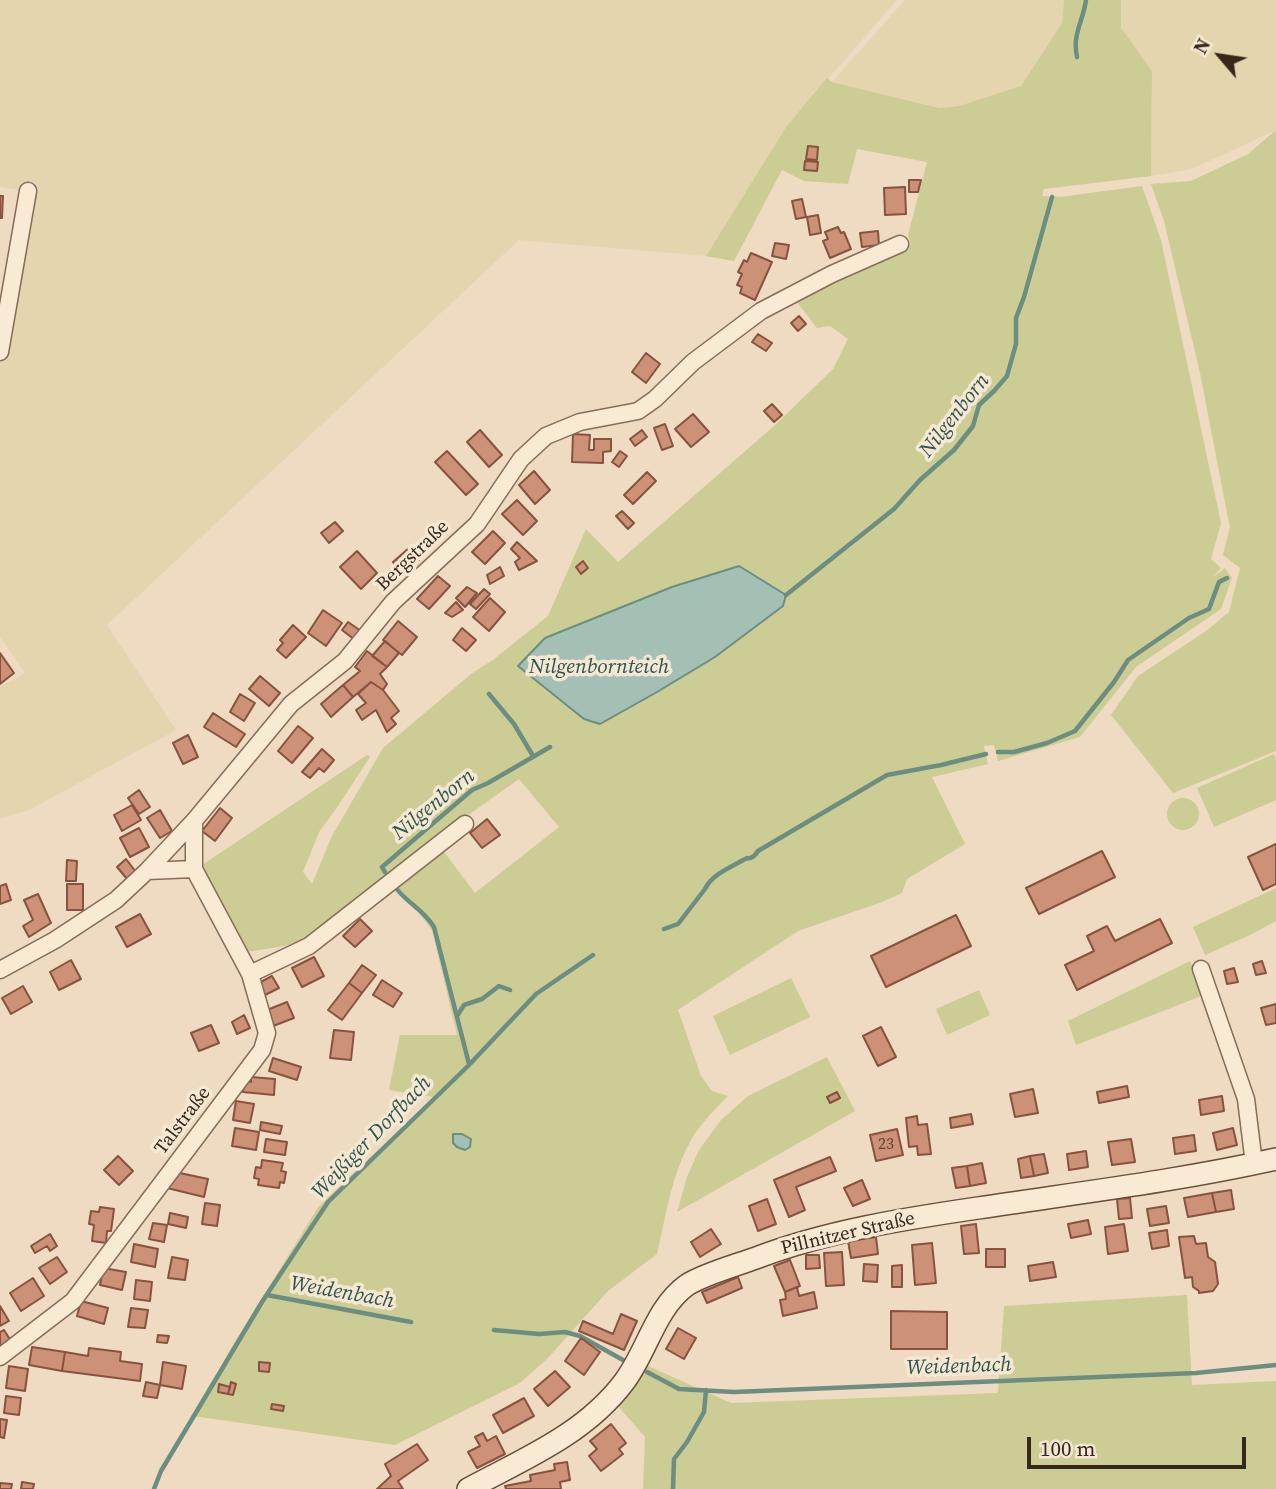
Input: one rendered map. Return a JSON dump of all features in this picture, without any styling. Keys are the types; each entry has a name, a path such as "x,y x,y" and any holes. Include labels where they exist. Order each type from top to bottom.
{"street":[{"path":"0,352 28,191"},
{"name":"Bergstraße","path":"0,970 55,940 106,907 147,870 194,821 291,704 345,661 393,603 477,524 521,459 546,436 580,422 638,411 655,399 693,362 761,311 832,274 900,244"},
{"name":"Talstraße","path":"0,1357 73,1301 262,1050 267,1033 250,974 194,869 194,821"},
{"path":"250,974 309,946 465,824"},
{"path":"147,870 194,869"},
{"path":"1201,969 1246,1099 1254,1164"},
{"name":"Pillnitzer Straße","path":"468,1489 552,1444 593,1415 626,1381 662,1313 687,1285 702,1278 782,1248 826,1235 932,1214 1187,1176 1276,1159"}],"shaded area":[{"path":"0,0 897,0 786,127 706,256 519,240 107,625 176,730 29,810 0,819 0,687 25,673 0,637 0,352 27,191 0,187"},
{"path":"905,0 1064,0 1062,23 1021,86 959,106 939,108 832,82"},
{"path":"1121,0 1276,0 1276,130 1192,169 1151,176 1152,71 1120,28"}],"green space":[{"path":"1064,0 1121,0 1121,28 1152,71 1151,176 1044,189 1042,196 1060,197 1142,186 1161,240 1221,523 1211,559 1221,568 1213,577 1225,568 1232,578 1221,609 1136,667 1080,737 998,761 994,745 984,746 988,764 932,777 965,844 907,879 902,893 798,931 678,1010 701,1076 712,1091 728,1096 700,1127 681,1160 657,1254 608,1291 548,1358 520,1383 395,1445 193,1416 234,1343 319,1206 434,1097 389,1090 400,1035 457,1035 432,930 397,885 441,848 475,893 559,827 519,779 460,821 311,938 285,946 246,952 199,867 367,755 370,757 319,832 303,872 312,884 332,836 383,748 471,674 548,616 586,529 618,562 774,426 833,369 848,339 830,326 817,328 794,298 911,245 908,235 927,162 857,149 848,184 804,181 782,170 734,261 706,256 786,127 827,78 832,82 939,108 959,106 1021,86 1062,23","holes":["739,566 783,606 715,657 657,692 584,719 568,705 575,625 672,587"]},
{"path":"1276,130 1276,751 1173,793 1111,715 1138,676 1206,631 1229,612 1240,568 1223,555 1230,527 1200,373 1164,221 1151,184 1191,181 1248,154"},
{"path":"1274,754 1276,800 1214,827 1197,788"},
{"path":"1183,798 1194,803 1199,814 1194,825 1183,830 1172,825 1167,814 1172,803"},
{"path":"1276,888 1276,921 1205,955 1193,927"},
{"path":"1190,961 1204,995 1076,1045 1068,1021"},
{"path":"791,978 810,1017 730,1055 713,1016"},
{"path":"979,990 990,1015 947,1035 936,1009"},
{"path":"827,1057 855,1111 677,1212 687,1177 699,1150 721,1120 748,1096"},
{"path":"1187,1295 1192,1385 1276,1381 1276,1489 643,1489 645,1437 618,1406 634,1387 646,1365 731,1403 998,1393 1004,1306"}],"water":[{"name":"Nilgenbornteich","path":"739,566 786,595 783,606 715,657 600,724 584,719 518,666 545,638 672,587"},
{"path":"453,1134 462,1134 471,1139 470,1147 465,1150 457,1147 453,1143"}],"building":[{"path":"808,146 818,147 817,160 806,159"},
{"path":"805,161 818,162 817,171 804,170"},
{"path":"909,180 921,180 918,192 909,192"},
{"path":"905,187 906,214 885,215 884,188"},
{"path":"0,196 3,196 2,218 0,218"},
{"path":"802,199 806,217 796,219 792,201"},
{"path":"818,215 821,233 810,235 807,217"},
{"path":"838,227 841,233 844,232 851,249 830,258 823,241 828,239 825,232"},
{"path":"878,231 879,245 862,247 860,233"},
{"path":"775,243 789,245 786,259 772,256"},
{"path":"751,253 772,262 755,300 740,293 742,287 737,285 742,274 738,272"},
{"path":"799,316 806,324 798,331 791,323"},
{"path":"758,334 772,343 766,351 752,342"},
{"path":"646,353 660,364 646,383 632,372"},
{"path":"772,404 782,415 774,422 764,411"},
{"path":"693,414 709,432 691,447 675,429"},
{"path":"665,424 673,446 662,450 654,428"},
{"path":"480,430 502,455 489,467 467,442"},
{"path":"642,430 647,437 635,446 630,439"},
{"path":"573,434 590,435 589,450 594,450 594,439 611,439 611,451 603,452 603,463 572,462"},
{"path":"447,451 478,484 466,495 435,462"},
{"path":"620,451 627,456 619,467 612,462"},
{"path":"534,471 550,490 535,504 519,485"},
{"path":"647,472 656,481 633,504 624,495"},
{"path":"517,500 537,521 523,535 502,514"},
{"path":"622,511 634,523 628,529 616,516"},
{"path":"335,522 343,531 329,543 321,533"},
{"path":"493,531 505,543 485,564 472,552"},
{"path":"517,542 537,561 519,570 515,562 520,558 511,549"},
{"path":"409,548 419,560 403,573 393,562"},
{"path":"357,551 377,573 361,589 340,567"},
{"path":"583,561 588,568 581,574 576,567"},
{"path":"500,567 504,576 490,584 487,575"},
{"path":"438,576 450,586 429,609 417,599"},
{"path":"467,587 477,593 465,607 456,598"},
{"path":"484,589 490,594 476,609 470,604"},
{"path":"490,598 505,612 489,631 473,617"},
{"path":"456,602 463,610 452,617 445,613"},
{"path":"323,610 342,623 326,646 308,633"},
{"path":"398,621 417,637 402,655 383,640"},
{"path":"348,622 361,631 355,640 342,630"},
{"path":"293,625 306,637 286,658 277,650 283,643 280,640"},
{"path":"462,628 476,640 466,651 453,640"},
{"path":"385,641 399,653 387,667 372,656"},
{"path":"367,651 387,667 380,674 387,684 383,690 371,682 353,697 343,685 360,671 355,667"},
{"path":"0,653 14,673 0,684"},
{"path":"260,676 280,693 269,706 249,689"},
{"path":"371,682 383,690 399,711 391,718 396,724 387,732 376,710 362,720 356,710 366,703 358,694"},
{"path":"343,685 353,697 331,717 321,704"},
{"path":"240,694 255,703 244,721 230,712"},
{"path":"213,713 245,734 236,747 204,727"},
{"path":"298,726 313,738 292,763 278,751"},
{"path":"188,735 198,757 183,764 173,743"},
{"path":"322,749 334,760 324,772 319,768 310,778 302,772"},
{"path":"139,790 150,807 139,814 128,798"},
{"path":"132,805 141,820 122,831 114,815"},
{"path":"220,808 232,818 215,841 202,831"},
{"path":"160,810 172,831 160,838 147,818"},
{"path":"487,819 500,835 482,848 470,833"},
{"path":"139,828 149,847 130,857 120,838"},
{"path":"1276,844 1276,884 1263,890 1248,857"},
{"path":"1102,851 1115,877 1039,914 1026,888"},
{"path":"126,859 136,872 127,879 117,867"},
{"path":"67,860 77,861 76,881 66,881"},
{"path":"6,884 11,900 0,904 0,886"},
{"path":"67,884 83,884 83,910 67,910"},
{"path":"38,894 51,923 29,937 23,926 33,920 24,900"},
{"path":"140,914 151,934 127,947 116,927"},
{"path":"956,915 971,946 886,987 871,956"},
{"path":"360,919 372,931 355,947 343,936"},
{"path":"1160,919 1172,943 1077,990 1065,965 1094,951 1087,936 1107,926 1115,941"},
{"path":"314,957 324,976 302,987 292,968"},
{"path":"71,960 81,979 59,990 50,972"},
{"path":"1262,961 1266,973 1256,975 1253,964"},
{"path":"362,965 376,975 362,993 349,983"},
{"path":"1234,968 1238,982 1227,984 1224,971"},
{"path":"272,976 279,988 265,995 259,983"},
{"path":"382,980 402,993 393,1007 373,995"},
{"path":"349,983 362,993 342,1020 328,1010"},
{"path":"23,986 32,1002 11,1014 2,998"},
{"path":"287,1002 294,1018 273,1026 267,1010"},
{"path":"1276,1004 1276,1023 1266,1025 1261,1008"},
{"path":"244,1015 250,1028 237,1034 232,1022"},
{"path":"211,1025 219,1043 199,1051 191,1033"},
{"path":"881,1027 896,1057 878,1066 863,1036"},
{"path":"334,1030 354,1032 351,1060 330,1058"},
{"path":"273,1058 301,1067 297,1080 269,1071"},
{"path":"251,1077 275,1079 274,1095 243,1092 244,1081 251,1082"},
{"path":"1127,1086 1129,1097 1099,1103 1097,1092"},
{"path":"1033,1089 1038,1113 1015,1117 1010,1094"},
{"path":"837,1092 840,1098 830,1103 827,1097"},
{"path":"1222,1096 1224,1111 1201,1115 1199,1100"},
{"path":"236,1101 254,1104 250,1123 233,1120"},
{"path":"971,1114 973,1124 951,1128 950,1118"},
{"path":"917,1116 918,1125 927,1124 931,1154 918,1155 917,1146 909,1147 906,1118"},
{"path":"261,1122 282,1126 280,1134 260,1130"},
{"path":"235,1128 259,1132 256,1150 232,1146"},
{"path":"1233,1128 1237,1145 1217,1150 1213,1133"},
{"path":"897,1129 903,1155 876,1161 870,1135"},
{"path":"1194,1135 1196,1151 1175,1154 1173,1138"},
{"path":"266,1139 287,1142 285,1155 264,1152"},
{"path":"1131,1139 1135,1162 1112,1165 1108,1142"},
{"path":"1086,1151 1088,1167 1069,1170 1067,1154"},
{"path":"1044,1154 1048,1173 1034,1176 1030,1156"},
{"path":"118,1156 133,1171 119,1185 104,1170"},
{"path":"1030,1156 1034,1176 1021,1178 1018,1159"},
{"path":"830,1157 836,1171 796,1187 805,1210 789,1217 774,1180"},
{"path":"262,1160 283,1163 281,1171 286,1172 284,1183 280,1182 279,1188 258,1185 259,1179 254,1178 256,1167 261,1168"},
{"path":"982,1163 986,1183 970,1186 967,1166"},
{"path":"967,1166 970,1186 956,1188 952,1168"},
{"path":"175,1172 208,1179 204,1197 163,1187"},
{"path":"862,1180 870,1199 853,1206 844,1188"},
{"path":"1231,1190 1234,1209 1216,1212 1212,1193"},
{"path":"1212,1193 1216,1212 1188,1217 1184,1198"},
{"path":"1130,1198 1132,1218 1119,1219 1117,1199"},
{"path":"767,1199 776,1224 758,1231 749,1206"},
{"path":"205,1203 220,1205 217,1226 202,1224"},
{"path":"1166,1206 1169,1223 1150,1226 1147,1209"},
{"path":"100,1207 114,1209 111,1231 107,1231 106,1243 92,1241 94,1225 89,1224 91,1211 99,1212"},
{"path":"170,1213 188,1217 186,1228 168,1224"},
{"path":"1088,1220 1091,1234 1071,1238 1068,1224"},
{"path":"153,1223 167,1225 164,1242 149,1239"},
{"path":"976,1224 979,1253 964,1254 961,1226"},
{"path":"1124,1224 1128,1251 1108,1254 1105,1227"},
{"path":"711,1229 721,1244 700,1257 691,1242"},
{"path":"1167,1230 1169,1246 1152,1249 1149,1233"},
{"path":"50,1234 57,1246 50,1251 47,1246 35,1253 31,1246"},
{"path":"1194,1236 1196,1244 1206,1243 1208,1257 1215,1262 1218,1284 1213,1291 1199,1293 1193,1287 1192,1277 1185,1278 1179,1237"},
{"path":"876,1237 878,1254 851,1258 848,1241"},
{"path":"932,1243 936,1283 915,1285 912,1245"},
{"path":"134,1244 158,1249 155,1267 131,1262"},
{"path":"986,1249 1005,1249 1005,1267 986,1267"},
{"path":"842,1252 844,1285 826,1286 824,1253"},
{"path":"806,1255 819,1255 820,1268 806,1269"},
{"path":"57,1257 67,1272 50,1284 39,1268"},
{"path":"172,1257 188,1260 185,1280 168,1278"},
{"path":"790,1260 800,1286 785,1292 774,1266"},
{"path":"1053,1262 1056,1277 1030,1281 1028,1266"},
{"path":"864,1264 878,1265 877,1282 863,1281"},
{"path":"902,1265 902,1287 892,1287 892,1266"},
{"path":"103,1268 126,1272 122,1290 100,1285"},
{"path":"738,1277 742,1288 707,1303 702,1292"},
{"path":"33,1278 44,1296 21,1311 10,1293"},
{"path":"136,1280 152,1282 150,1301 134,1299"},
{"path":"797,1287 799,1296 814,1292 817,1308 783,1316 780,1300 786,1299 785,1292"},
{"path":"81,1301 108,1308 104,1324 77,1316"},
{"path":"0,1306 9,1321 0,1326"},
{"path":"131,1308 148,1310 145,1328 128,1327"},
{"path":"891,1311 947,1312 947,1349 891,1349"},
{"path":"621,1314 637,1321 624,1350 579,1331 583,1321 613,1334"},
{"path":"678,1328 696,1338 684,1359 666,1349"},
{"path":"4,1330 11,1341 0,1347 0,1332"},
{"path":"158,1335 169,1336 167,1343 157,1342"},
{"path":"581,1338 600,1352 584,1375 565,1361"},
{"path":"32,1347 65,1352 62,1371 29,1365"},
{"path":"89,1348 121,1352 120,1361 142,1364 140,1381 62,1371 65,1352 88,1356"},
{"path":"163,1362 186,1366 182,1389 160,1385"},
{"path":"259,1362 270,1363 269,1372 259,1371"},
{"path":"9,1366 28,1369 25,1391 6,1388"},
{"path":"555,1371 570,1387 548,1406 534,1389"},
{"path":"146,1382 160,1385 157,1398 143,1396"},
{"path":"231,1382 236,1384 233,1395 228,1394"},
{"path":"219,1384 230,1387 228,1394 218,1392"},
{"path":"6,1396 21,1398 19,1415 4,1413"},
{"path":"524,1398 534,1416 503,1433 493,1415"},
{"path":"272,1404 284,1406 283,1411 271,1409"},
{"path":"0,1419 7,1420 4,1438 0,1437"},
{"path":"611,1424 626,1443 619,1449 623,1454 601,1471 589,1456 597,1449 590,1441"},
{"path":"483,1433 487,1441 496,1436 505,1454 477,1468 468,1452 480,1446 475,1437"},
{"path":"417,1444 428,1460 398,1481 403,1489 377,1489 391,1476 385,1464"},
{"path":"567,1462 570,1480 560,1482 561,1489 506,1489 505,1486 531,1481 530,1475 555,1470 554,1464"},
{"path":"22,1482 34,1484 33,1489 21,1489"},
{"path":"0,1483 12,1484 11,1489 0,1489"}],"waterway":[{"name":"Nilgenborn","path":"1077,57 1077,35 1086,0"},
{"name":"Nilgenborn","path":"786,595 894,509 920,480 954,450 973,426 979,405 1007,376 1016,344 1016,318 1052,197"},
{"path":"998,752 1014,752 1047,743 1075,731 1128,660 1189,618 1209,609 1219,582 1227,578"},
{"path":"489,694 514,724 533,756"},
{"name":"Nilgenborn","path":"385,872 382,867 472,790 550,747"},
{"name":"Weißiger Dorfbach","path":"664,929 678,924 708,884 729,867 753,857 758,851 887,775 986,754"},
{"name":"Nilgenborn","path":"396,888 434,927 469,1064"},
{"name":"Weißiger Dorfbach","path":"154,1489 161,1471 262,1302 328,1202 468,1066 536,994 593,955"},
{"path":"457,1016 464,1005 482,999 499,986 510,990"},
{"name":"Weidenbach","path":"267,1295 411,1322"},
{"name":"Weidenbach","path":"494,1330 539,1334 565,1332 580,1336 623,1360"},
{"name":"Weidenbach","path":"647,1372 679,1389 734,1392 1196,1373 1276,1365"},
{"path":"673,1489 674,1459 704,1412 706,1390"}]}
